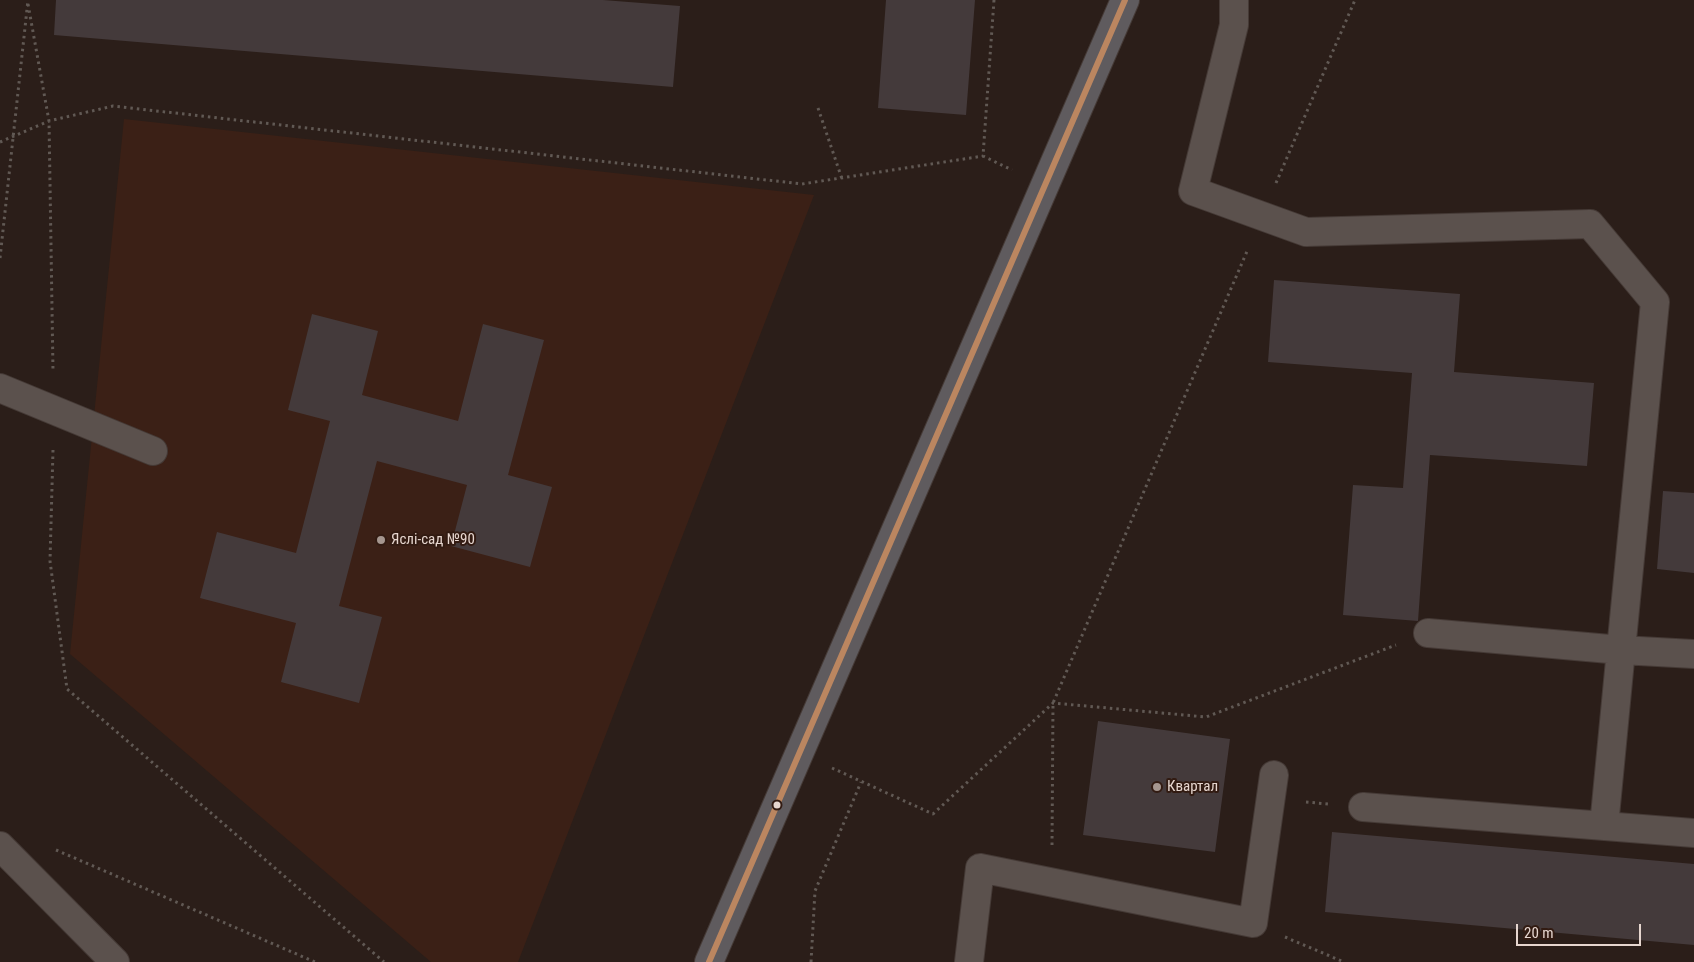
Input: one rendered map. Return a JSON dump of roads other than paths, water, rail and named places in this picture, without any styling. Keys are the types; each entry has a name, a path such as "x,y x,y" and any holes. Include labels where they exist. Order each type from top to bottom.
{"main road":[{"path":"709,962 1125,0"}],"street":[{"path":"1234,0 1234,25 1193,191 1306,232 1590,224 1655,302 1604,826"},
{"path":"0,388 153,451"},
{"path":"1428,633 1621,650 1694,654"},
{"path":"969,962 980,868 1253,923 1272,787"},
{"path":"1363,807 1694,833"},
{"path":"0,846 116,962"}],"place":[{"name":"Яслі-сад №90","path":"381,540"},
{"name":"Квартал","path":"1157,787"}]}
